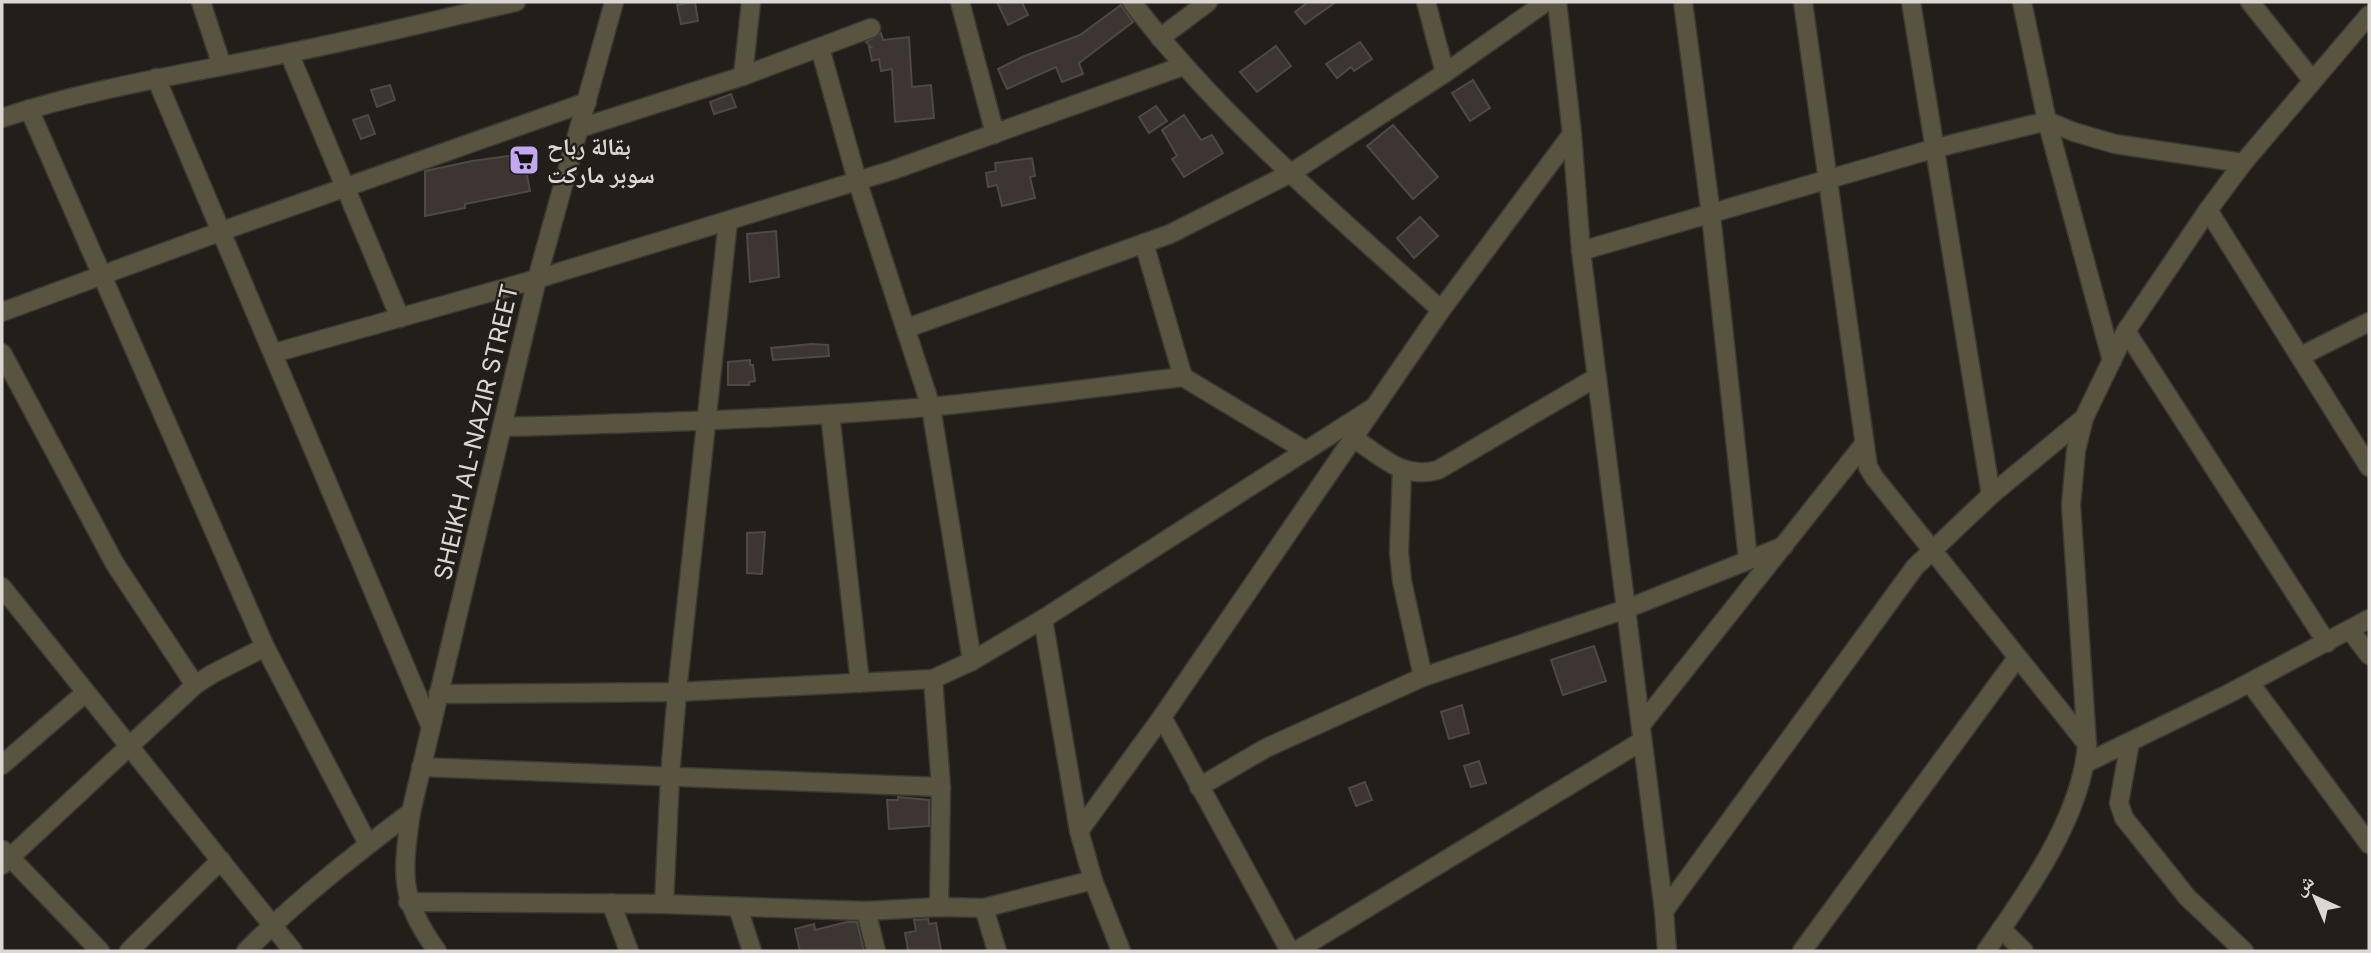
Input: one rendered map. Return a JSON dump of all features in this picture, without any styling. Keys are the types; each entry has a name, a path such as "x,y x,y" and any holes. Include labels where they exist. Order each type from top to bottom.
{"street":[{"path":"201,2 222,66"},
{"path":"2,118 156,78 289,53 516,2"},
{"name":"SHEIKH AL-NAZIR STREET","path":"408,902 405,850 430,724 537,279 614,2"},
{"path":"743,76 751,2"},
{"path":"960,2 995,134"},
{"path":"1132,2 1183,66 1291,173 1441,310"},
{"path":"1160,38 1208,2"},
{"path":"1426,2 1445,73"},
{"path":"907,328 1170,234 1291,173 1445,73 1546,2"},
{"path":"1556,2 1572,134 1581,251 1667,951"},
{"path":"1683,2 1711,215 1748,559"},
{"path":"1803,2 1868,467 1930,551 2087,744"},
{"path":"1910,2 1991,495"},
{"path":"2022,2 2047,121 2112,361"},
{"path":"2250,2 2313,81"},
{"path":"1986,951 2063,827 2086,763 2087,744 2071,505 2076,450 2084,418 2126,331 2208,210 2242,163 2369,15"},
{"path":"580,128 743,76 871,28"},
{"path":"820,48 857,180 931,407 972,661"},
{"path":"289,53 400,318"},
{"path":"274,353 728,222 995,134 1183,66"},
{"path":"156,78 430,724"},
{"path":"2,312 587,102"},
{"path":"29,109 265,647 368,844"},
{"path":"1581,251 1936,148 2047,121 2115,144 2242,163"},
{"path":"1079,831 1162,717 1441,310 1572,134"},
{"path":"2208,210 2369,467"},
{"path":"664,904 677,692 728,222"},
{"path":"1144,243 1183,377"},
{"path":"2301,356 2369,322"},
{"path":"2126,331 2327,643"},
{"path":"2,353 115,564 195,685"},
{"path":"503,427 707,421 931,407 1183,377 1306,451"},
{"path":"1352,437 1402,471 1425,474 1438,470 1597,377"},
{"path":"438,694 677,692 933,679 972,661 1043,619 1371,409"},
{"path":"831,414 860,683"},
{"path":"1664,911 1915,567 1991,495 2084,418"},
{"path":"1296,951 1642,733 1864,444"},
{"path":"1402,471 1400,562 1423,677"},
{"path":"1199,787 1266,748 1423,677 1626,609 1784,545"},
{"path":"3,593 293,951"},
{"path":"1043,619 1079,831 1093,880 1121,951"},
{"path":"2086,763 2250,683 2369,620"},
{"path":"2350,630 2369,655"},
{"path":"100,951 4,857 195,685 265,647"},
{"path":"1802,951 2017,658"},
{"path":"933,679 941,787 939,907"},
{"path":"2250,683 2369,844"},
{"path":"2,765 85,693"},
{"path":"1162,717 1290,951"},
{"path":"2130,742 2119,803 2124,818 2187,897 2244,951"},
{"path":"421,767 941,787"},
{"path":"246,951 272,925 368,844 411,812"},
{"path":"129,951 221,860"},
{"path":"437,951 415,919 408,902 664,904 866,911 939,907 984,908 1093,880"},
{"path":"611,903 629,951"},
{"path":"738,908 752,951"},
{"path":"984,908 997,951"},
{"path":"866,911 876,951"},
{"path":"2001,929 2024,951"}],"building":[{"path":"695,2 698,21 681,24 677,5"},
{"path":"997,2 1022,2 1028,15 1008,25"},
{"path":"1308,2 1336,2 1305,24 1295,12"},
{"path":"1121,5 1133,22 1079,63 1083,74 1062,82 1056,67 1007,89 998,69 1080,35"},
{"path":"881,33 883,40 909,37 912,87 931,85 934,118 895,122 892,69 881,71 879,59 872,61 871,47 866,42"},
{"path":"1360,42 1372,59 1354,71 1351,67 1337,78 1326,64"},
{"path":"1276,46 1291,66 1257,92 1240,72"},
{"path":"1473,80 1490,108 1470,121 1452,93"},
{"path":"390,85 395,100 377,107 371,90"},
{"path":"731,94 736,107 714,114 710,102"},
{"path":"1156,106 1167,121 1149,133 1139,117"},
{"path":"368,115 375,134 361,139 353,120"},
{"path":"1184,115 1201,140 1212,135 1223,153 1184,177 1172,159 1177,156 1162,130"},
{"path":"1393,125 1438,177 1413,199 1367,146"},
{"path":"523,154 530,191 465,204 465,208 425,216 425,171"},
{"path":"1032,158 1035,176 1030,177 1035,198 1002,206 997,185 988,187 986,173 996,171 995,163"},
{"path":"1420,217 1438,236 1414,258 1397,238"},
{"path":"776,231 779,277 750,282 747,234"},
{"path":"828,345 829,356 773,360 771,348"},
{"path":"750,360 755,381 749,382 749,385 728,385 728,362"},
{"path":"765,532 762,574 747,573 747,533"},
{"path":"1594,646 1606,681 1563,695 1551,660"},
{"path":"1462,705 1469,733 1449,739 1441,712"},
{"path":"1479,761 1486,783 1471,787 1464,766"},
{"path":"1365,782 1372,800 1356,806 1349,788"},
{"path":"898,797 929,800 929,826 889,829 887,800 898,800"},
{"path":"928,919 929,924 936,923 941,951 908,951 905,933 916,931 914,920"},
{"path":"857,922 864,951 800,951 795,929 814,924 815,930"}],"place":[{"name":"بقالة رباح سوبر ماركت","path":"524,160"}]}
